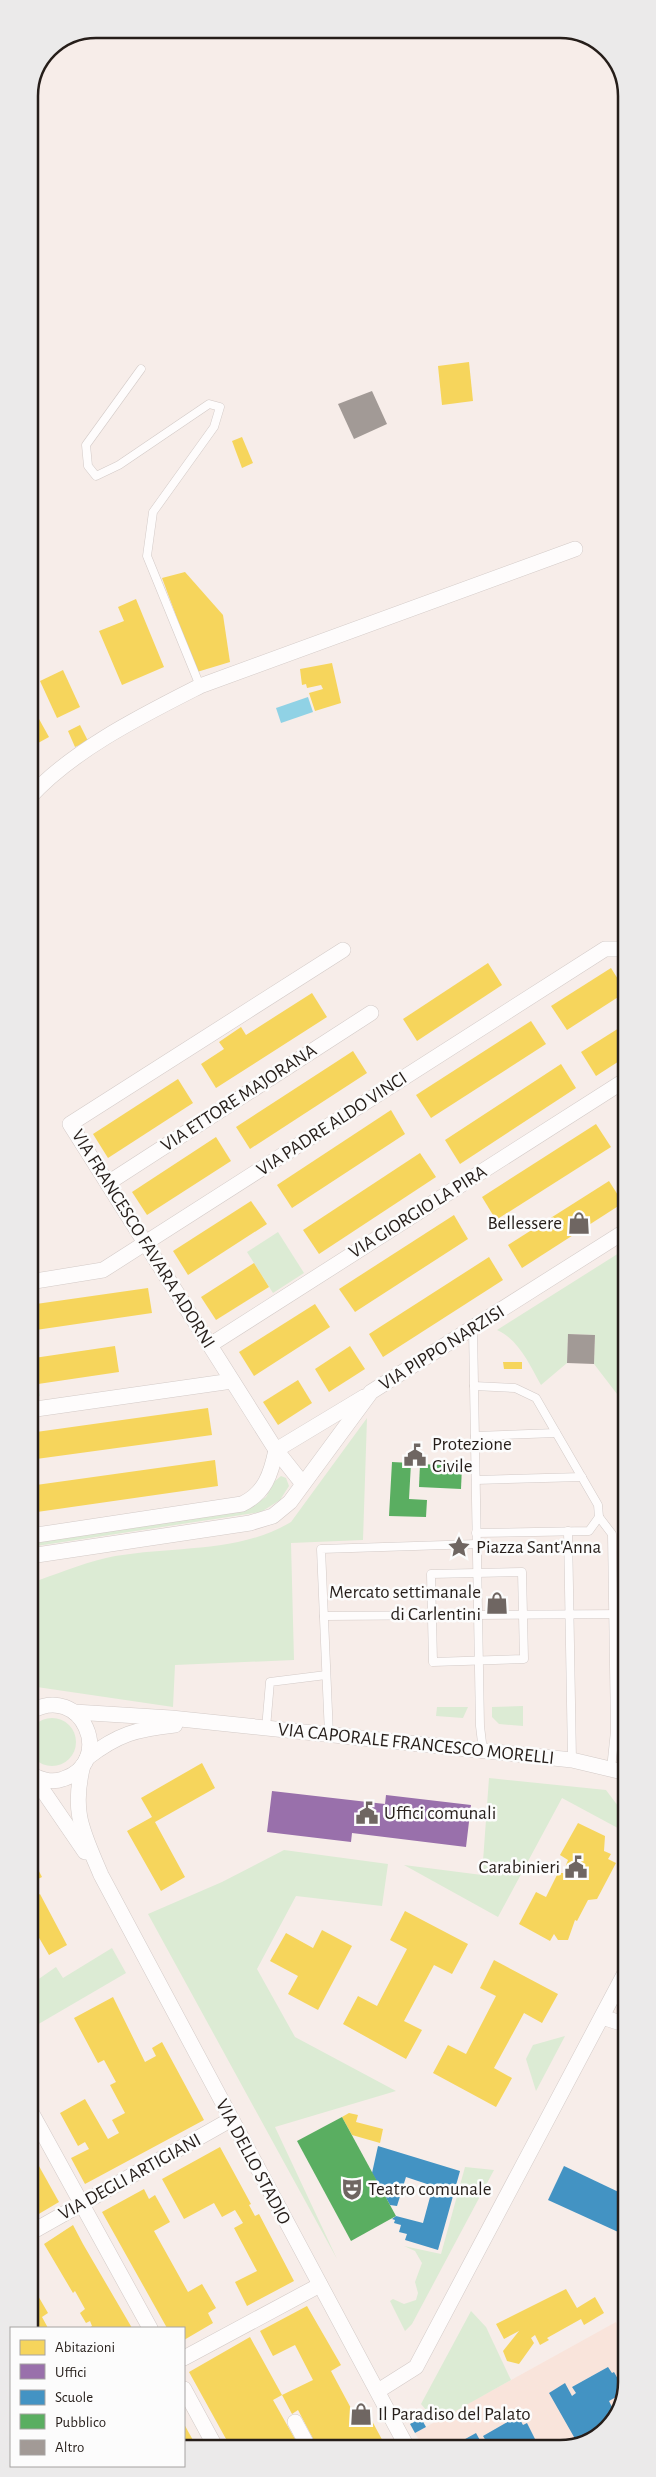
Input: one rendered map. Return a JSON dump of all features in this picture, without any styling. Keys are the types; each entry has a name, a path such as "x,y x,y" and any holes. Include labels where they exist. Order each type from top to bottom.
{"street":[{"path":"37,790 65,763 149,713 200,686 575,549"},
{"name":"VIA PADRE ALDO VINCI","path":"37,1281 103,1270 605,949 618,949"},
{"name":"VIA FRANCESCO FAVARA ADORNI","path":"303,1484 276,1450 70,1124 344,950"},
{"name":"VIA ETTORE MAJORANA","path":"108,1183 371,1013"},
{"name":"VIA GIORGIO LA PIRA","path":"210,1345 618,1085"},
{"name":"VIA PIPPO NARZISI","path":"37,1555 250,1523 273,1516 290,1502 371,1392 618,1236"},
{"path":"37,1409 232,1381"},
{"path":"37,1535 242,1504 252,1498 264,1486 271,1474 276,1450 371,1392"},
{"path":"37,1708 49,1705 62,1706 74,1712 83,1721 89,1732 90,1745 77,1789 80,1824 101,1875"},
{"path":"74,1712 143,1716 204,1723"},
{"path":"37,1778 42,1780 60,1780 77,1772 85,1761 107,1742 136,1730 204,1723"},
{"name":"VIA CAPORALE FRANCESCO MORELLI","path":"204,1723 572,1760 618,1772"},
{"path":"37,1782 101,1875"},
{"name":"VIA DELLO STADIO","path":"101,1875 230,2120 403,2440"},
{"path":"378,2391 416,2367 618,1986"},
{"path":"602,2017 618,2022"},
{"name":"VIA DEGLI ARTIGIANI","path":"37,2229 230,2120"},
{"path":"37,2123 80,2205 149,2327"},
{"path":"185,2357 320,2285"},
{"path":"185,2391 211,2439"},
{"path":"295,2422 304,2439"}],"lane":[{"path":"141,369 86,445 88,466 96,476 118,465 209,404 220,407 214,427 153,512 147,556 200,686"},
{"path":"473,1328 480,1726 483,1751"},
{"path":"474,1386 515,1388 536,1398 598,1505 599,1517 612,1534 615,1731 618,1749"},
{"path":"475,1436 556,1433"},
{"path":"476,1480 582,1477"},
{"path":"476,1533 588,1530 599,1517"},
{"path":"568,1531 572,1760"},
{"path":"329,1735 321,1549 477,1544"},
{"path":"522,1572 524,1659 433,1662 431,1574 478,1573 522,1572"},
{"path":"324,1616 618,1614"},
{"path":"266,1728 270,1682 326,1675"}],"shaded area":[{"path":"616,2322 618,2326 618,2389 613,2407 599,2425 589,2432 560,2440 419,2440 415,2433"}],"green space":[{"path":"278,1232 304,1273 273,1293 247,1252"},
{"path":"618,1254 618,1395 594,1364 595,1335 568,1334 567,1363 541,1385 528,1361 517,1346 505,1334 497,1330"},
{"path":"37,1377 40,1396 37,1397"},
{"path":"367,1418 363,1540 291,1543 294,1660 175,1665 173,1707 37,1687 37,1580 106,1558 129,1554 201,1548 248,1540 291,1522"},
{"path":"281,1476 286,1478 289,1486 280,1500 261,1512 37,1546 37,1542 247,1509 266,1497 275,1481"},
{"path":"523,1706 523,1726 499,1724 492,1717 492,1707"},
{"path":"437,1707 468,1707 463,1718 436,1716"},
{"path":"52,1718 61,1720 69,1725 75,1737 74,1751 65,1762 52,1766 37,1760 37,1724 39,1722"},
{"path":"489,1778 606,1790 618,1806 618,1828 562,1798 498,1917 404,1865 482,1875"},
{"path":"284,1850 388,1864 382,1906 296,1896 257,1969 295,2037 396,2091 275,2127 337,2259 148,1914 222,1882"},
{"path":"112,1948 126,1973 37,2025 37,1980 56,1967 63,1978"},
{"path":"565,2036 536,2091 526,2059 533,2045"},
{"path":"465,2167 494,2170 412,2324 405,2331 390,2301 393,2299 404,2304 416,2300 418,2293 415,2282 422,2263 415,2251 404,2246 441,2254"},
{"path":"471,2311 486,2327 511,2380 436,2422 421,2404"}],"water":[{"path":"308,697 313,712 281,723 276,708"}],"building: Abitazioni":[{"path":"469,362 473,401 442,405 438,366"},
{"path":"242,437 253,463 242,468 232,441"},
{"path":"185,572 223,615 230,662 197,672 162,578"},
{"path":"136,599 164,667 122,685 99,631 124,621 118,607"},
{"path":"332,663 341,703 315,711 309,693 323,689 321,685 307,688 306,684 302,685 300,669"},
{"path":"63,670 80,707 57,718 40,681"},
{"path":"37,715 49,737 37,744"},
{"path":"80,725 88,741 75,747 68,731"},
{"path":"488,963 502,985 417,1041 403,1019"},
{"path":"611,968 618,979 618,997 567,1030 551,1006"},
{"path":"312,993 327,1017 216,1088 201,1064 224,1049 219,1042 241,1027 246,1035"},
{"path":"531,1021 546,1044 431,1118 416,1095"},
{"path":"618,1029 618,1062 596,1076 581,1052"},
{"path":"353,1051 367,1073 250,1149 236,1127"},
{"path":"561,1064 576,1088 460,1164 445,1140"},
{"path":"178,1079 193,1103 108,1158 93,1134"},
{"path":"391,1110 405,1134 292,1208 277,1185"},
{"path":"596,1124 611,1147 496,1220 482,1197"},
{"path":"216,1137 231,1161 147,1215 132,1192"},
{"path":"420,1153 436,1177 319,1254 303,1230"},
{"path":"609,1181 618,1195 618,1206 522,1268 508,1245"},
{"path":"251,1201 267,1224 188,1275 173,1251"},
{"path":"454,1215 468,1239 355,1312 339,1289"},
{"path":"489,1257 503,1280 383,1357 369,1334"},
{"path":"254,1263 269,1287 216,1320 201,1297"},
{"path":"148,1288 152,1313 37,1330 37,1304"},
{"path":"315,1304 330,1327 254,1376 239,1352"},
{"path":"115,1346 119,1372 38,1384 37,1358"},
{"path":"350,1346 365,1369 329,1392 315,1369"},
{"path":"503,1362 522,1362 522,1369 504,1369"},
{"path":"298,1380 312,1403 278,1425 263,1402"},
{"path":"208,1408 212,1435 37,1459 37,1432"},
{"path":"215,1460 218,1486 37,1512 37,1485"},
{"path":"202,1763 215,1788 155,1822 185,1877 161,1891 127,1831 152,1817 141,1798"},
{"path":"578,1823 605,1836 604,1851 611,1854 608,1859 616,1863 597,1899 588,1900 577,1921 575,1920 568,1940 558,1940 554,1934 550,1941 519,1924 536,1892 546,1897 558,1873 565,1873 569,1866 566,1865 568,1860 560,1855"},
{"path":"37,1867 42,1877 37,1880"},
{"path":"40,1894 67,1945 49,1955 38,1936 37,1896"},
{"path":"405,1911 468,1944 452,1974 434,1965 404,2021 422,2030 406,2059 343,2024 358,1996 377,2006 407,1949 390,1940"},
{"path":"322,1930 352,1946 318,2010 288,1994 298,1976 270,1961 286,1933 313,1948"},
{"path":"494,1960 558,1994 542,2023 524,2013 494,2068 512,2078 496,2107 433,2073 448,2045 466,2054 496,1996 480,1988"},
{"path":"113,1997 145,2062 156,2056 152,2048 162,2042 204,2120 85,2184 71,2158 89,2149 85,2142 78,2146 60,2113 85,2099 108,2139 119,2133 112,2120 125,2113 110,2085 116,2082 104,2060 98,2063 74,2018"},
{"path":"349,2113 358,2115 356,2122 383,2129 380,2143 352,2135 342,2117"},
{"path":"220,2147 251,2204 249,2205 255,2216 259,2214 294,2281 247,2306 235,2282 257,2271 234,2228 243,2223 235,2210 222,2217 214,2203 184,2219 162,2179"},
{"path":"37,2163 59,2202 37,2215"},
{"path":"144,2189 149,2199 155,2195 170,2222 154,2231 188,2292 202,2284 216,2308 208,2313 213,2323 185,2339 185,2327 166,2327 102,2212"},
{"path":"73,2225 131,2327 90,2327 92,2326 90,2321 86,2323 80,2313 85,2309 75,2291 73,2293 44,2244"},
{"path":"566,2289 577,2308 595,2297 604,2313 584,2325 581,2319 547,2338 549,2340 540,2345 535,2335 531,2338 534,2343 519,2364 507,2361 503,2351 519,2331 504,2339 496,2324"},
{"path":"37,2294 48,2313 42,2317 47,2327 37,2327"},
{"path":"307,2306 341,2365 331,2371 353,2412 364,2406 382,2440 314,2439 298,2410 292,2414 282,2395 313,2380 295,2345 273,2356 260,2331"},
{"path":"250,2337 282,2395 273,2400 295,2439 226,2439 189,2372"},
{"path":"185,2426 192,2439 185,2439"}],"building: Uffici":[{"path":"272,1791 385,1804 386,1795 471,1805 466,1847 352,1833 351,1842 267,1832"}],"building: Scuole":[{"path":"378,2146 460,2171 438,2250 405,2240 407,2234 399,2232 401,2225 394,2223 395,2220 392,2219 396,2216 423,2223 433,2186 406,2177 397,2206 390,2205 372,2173"},
{"path":"564,2166 618,2192 618,2232 548,2200"},
{"path":"608,2367 618,2379 616,2397 609,2401 612,2408 606,2417 589,2432 574,2437 549,2393 565,2383 572,2396 576,2393 572,2387"},
{"path":"518,2416 523,2425 527,2423 535,2440 485,2440 483,2436"},
{"path":"421,2418 426,2427 415,2433 410,2424"},
{"path":"476,2433 480,2440 464,2440"}],"building: Pubblico":[{"path":"392,1462 411,1463 409,1499 427,1500 426,1517 389,1516"},
{"path":"420,1464 462,1466 461,1489 419,1487"},
{"name":"Teatro comunale","path":"342,2117 396,2216 351,2241 297,2141"}],"building: Altro":[{"path":"372,391 387,424 354,439 338,404"},
{"path":"568,1334 595,1335 594,1364 567,1363"}],"place":[{"name":"Bellessere","path":"579,1223"},
{"name":"Protezione Civile","path":"415,1455"},
{"name":"Piazza Sant'Anna","path":"459,1547"},
{"name":"Mercato settimanale di Carlentini","path":"497,1603"},
{"name":"Uffici comunali","path":"367,1813"},
{"name":"Carabinieri","path":"576,1867"},
{"name":"Teatro comunale","path":"352,2189"},
{"name":"Il Paradiso del Palato","path":"361,2414"}]}
